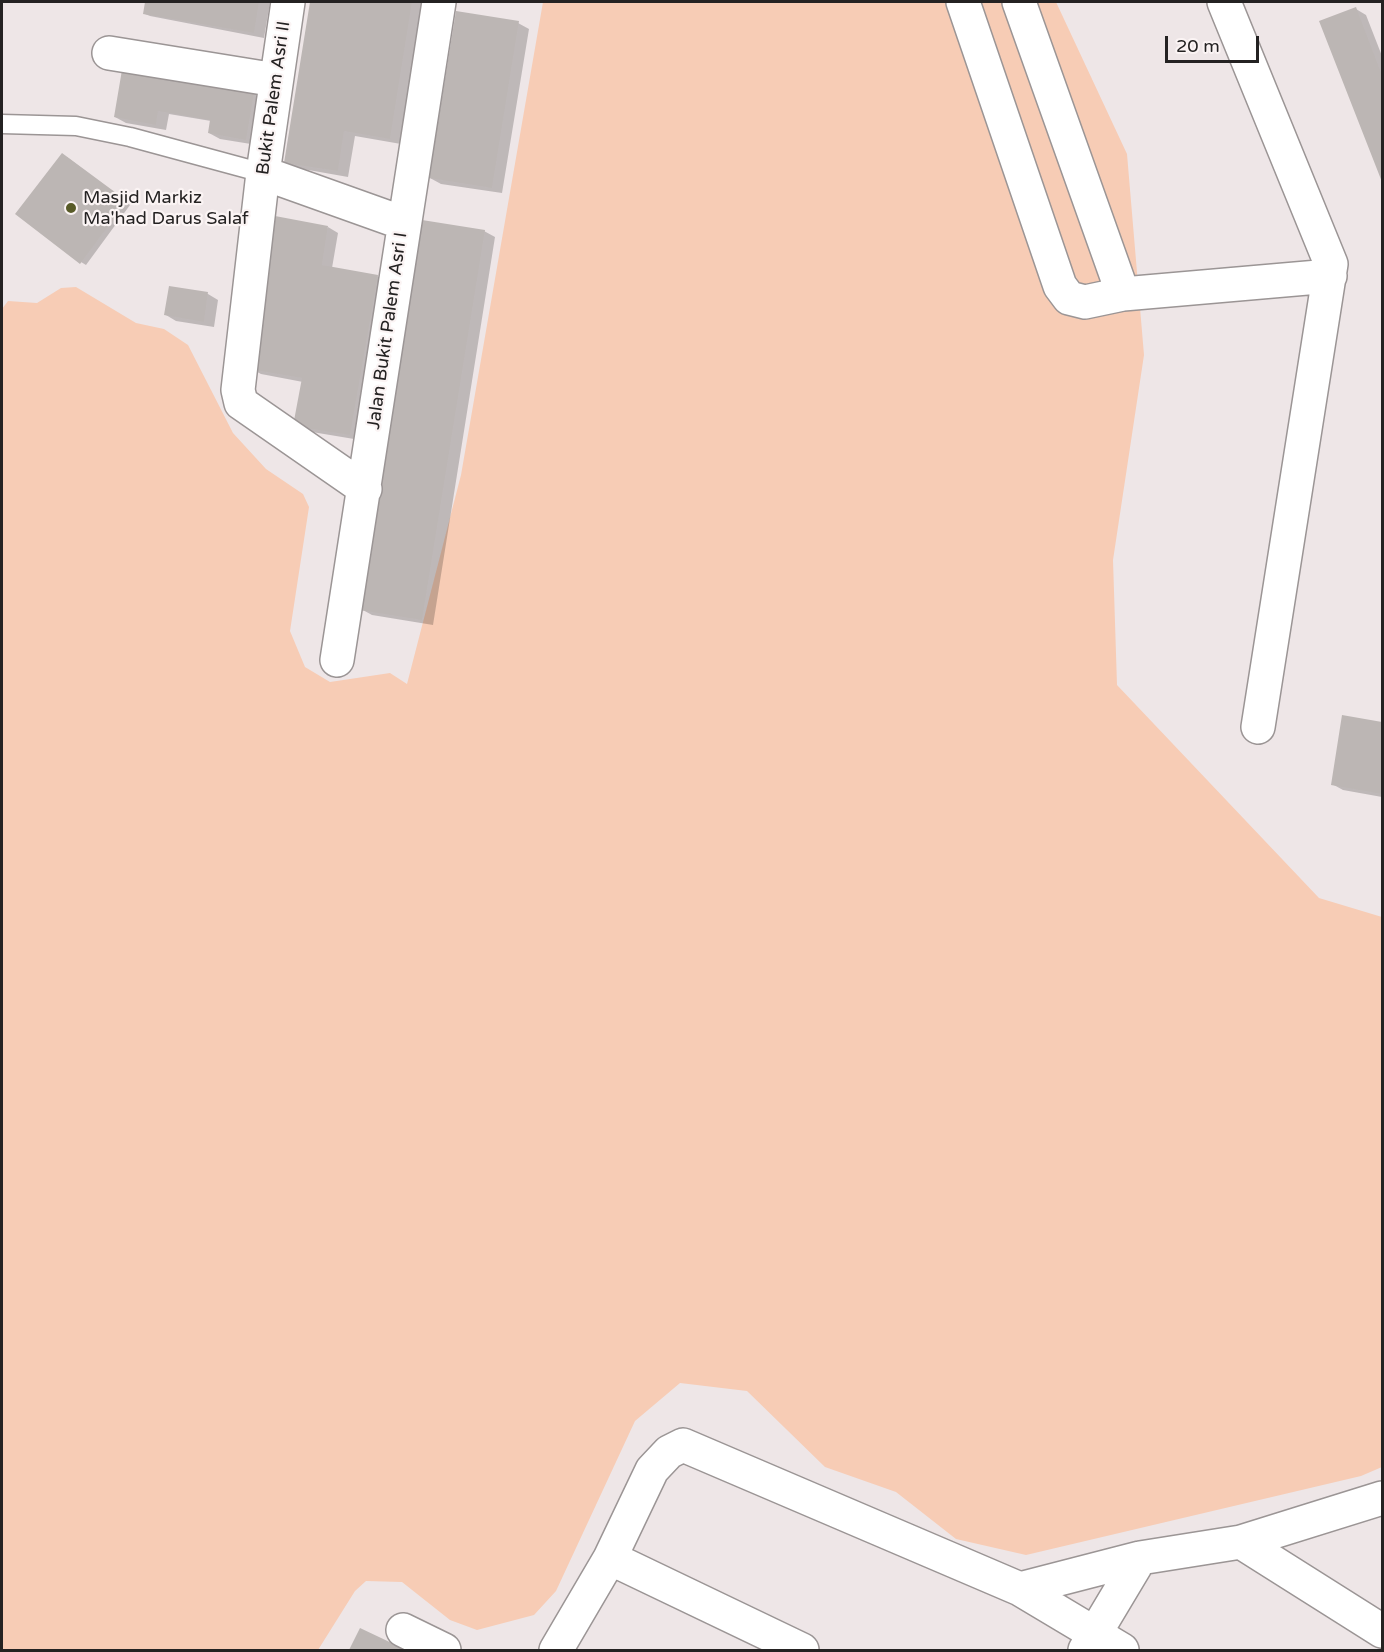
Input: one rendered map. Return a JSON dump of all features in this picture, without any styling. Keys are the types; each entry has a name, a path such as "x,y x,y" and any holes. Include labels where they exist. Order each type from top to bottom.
{"street":[{"name":"Bukit Palem Asri II","path":"288,2 263,173 238,390 241,403 365,489"},
{"name":"Jalan Bukit Palem Asri I","path":"337,660 439,2"},
{"path":"963,2 1060,286 1069,298 1085,302 1123,294 1330,276"},
{"path":"1019,2 1123,294"},
{"path":"1224,2 1331,264 1258,727"},
{"path":"109,53 276,80"},
{"path":"263,173 403,224"},
{"path":"556,1650 609,1558 652,1470 669,1452 683,1445 1020,1589 1090,1642 1122,1650"},
{"path":"1020,1589 1140,1558 1240,1542 1383,1498"},
{"path":"1240,1542 1383,1631"},
{"path":"609,1558 801,1650"},
{"path":"1090,1642 1140,1558"},
{"path":"403,1630 444,1650"}],"lane":[{"path":"2,124 76,126 130,137 263,173"}],"shaded area":[{"path":"543,2 1056,2 1127,154 1144,355 1113,560 1117,685 1319,898 1382,917 1382,1467 1361,1476 1026,1555 956,1539 896,1492 825,1467 747,1391 680,1383 635,1421 556,1591 534,1615 477,1630 450,1620 402,1582 366,1581 355,1591 318,1650 2,1650 2,309 8,301 37,303 61,288 76,287 136,323 164,329 188,345 233,433 266,469 303,494 309,507 290,631 305,667 330,682 390,673 407,684 461,475"}],"building":[{"path":"145,2 259,2 254,33 143,14"},
{"path":"310,2 412,2 390,139 344,131 338,171 284,163"},
{"path":"1356,7 1382,75 1382,182 1319,21"},
{"path":"456,11 519,21 492,188 429,178"},
{"path":"123,64 255,87 246,140 208,133 210,120 158,111 156,125 114,117"},
{"name":"Masjid Markiz Ma'had Darus Salaf","path":"62,153 127,201 80,264 15,214"},
{"path":"275,216 328,226 322,265 378,275 350,435 293,426 302,378 249,369"},
{"path":"422,220 485,230 422,620 359,610"},
{"path":"169,286 208,292 204,322 164,315"},
{"path":"1342,715 1382,722 1382,794 1331,785"},
{"path":"360,1628 398,1646 407,1650 349,1650"}],"place":[{"name":"Masjid Markiz Ma'had Darus Salaf","path":"71,208"}]}
